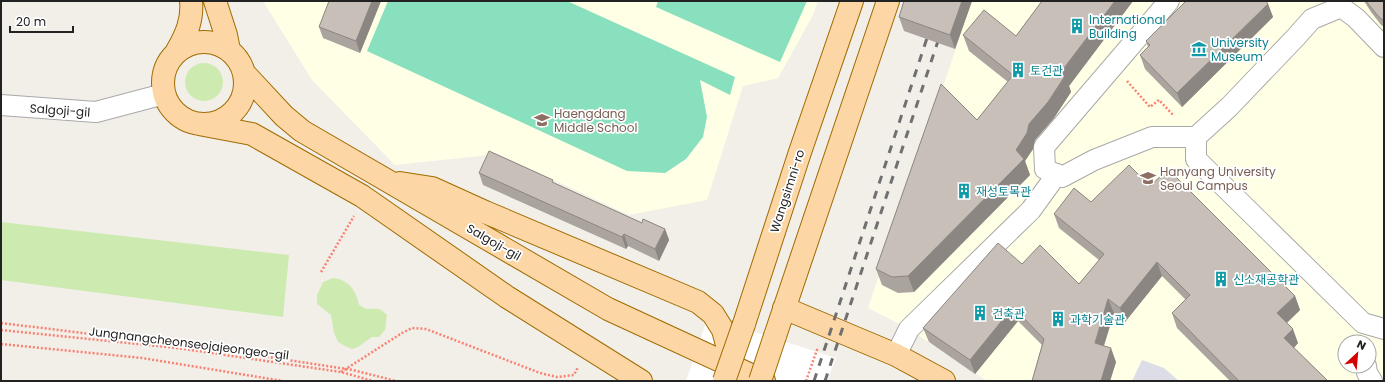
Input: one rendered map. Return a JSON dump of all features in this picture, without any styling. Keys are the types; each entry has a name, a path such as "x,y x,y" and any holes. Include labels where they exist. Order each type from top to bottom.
{"main road":[{"path":"191,1 191,17 188,29 177,51 169,60 164,70 162,82 164,94 169,105 177,114 187,120 199,124 252,134 358,206 589,347 641,381"},
{"path":"215,1 226,35 229,50"},
{"name":"Wangsimni-ro","path":"724,381 852,1"},
{"path":"760,381 888,1"},
{"path":"177,51 189,44 203,42 217,44 229,50 239,61 244,73 245,86 242,99 235,110 224,118 212,123 199,124"},
{"name":"Salgoji-gil","path":"244,73 284,116 302,131 608,309 764,381"},
{"path":"358,206 387,181 432,188 698,302 713,314 723,330 731,360"},
{"path":"784,308 896,355 944,381"}],"street":[{"path":"1169,1 1044,147 1045,168 1062,177 1094,160 1152,137 1196,137 1229,107 1312,19 1341,8 1356,18 1384,47"},
{"name":"Salgoji-gil","path":"1,105 96,112 164,94"},
{"path":"1196,137 1196,159 1364,333 1384,329"},
{"path":"896,355 909,328 1031,210 1057,174"}],"path":[{"path":"1112,67 1150,107 1159,100 1196,137"},
{"path":"321,272 358,206"},
{"path":"1,323 223,350 347,369 396,381"},
{"path":"341,372 412,328 426,329 540,373 557,377 574,375 589,347"},
{"name":"Jungnangcheonseojajeongeo-gil","path":"1,330 177,348 341,372 373,381"},
{"path":"1,344 142,358 282,381"},
{"path":"806,381 818,347"}],"shaded area":[{"name":"Haengdang Middle School","path":"263,1 818,1 813,15 778,78 743,86 707,200 629,215 498,154 395,165 312,80"},
{"name":"Hanyang University Seoul Campus","path":"972,1 1384,1 1384,381 987,381 909,329 868,308"},
{"path":"1142,360 1164,368 1179,381 1132,381"}],"green space":[{"path":"388,1 567,1 735,77 730,95 700,80 707,117 703,137 686,159 665,173 627,171 367,51"},
{"path":"658,1 807,1 780,62 656,7"},
{"path":"200,63 208,63 218,68 222,75 222,89 218,96 208,101 200,101 190,96 188,93 185,86 185,78 190,68 193,66"},
{"path":"1,222 289,255 283,317 1,280"},
{"path":"333,278 347,283 354,290 359,305 367,309 380,310 387,315 385,330 379,337 372,337 358,347 352,349 338,342 334,333 331,315 317,304 317,295 323,282"}],"pier":[{"path":"708,317 836,358 827,381 686,381"}],"building":[{"path":"329,1 372,1 356,41 319,27"},
{"path":"904,1 962,1 950,35 899,17"},
{"path":"1042,1 1115,1 1061,72 1065,76 1048,102 1029,124 1027,133 1016,150 1024,159 908,276 892,277 876,269 941,84 977,120 1013,75 963,35 984,10 1016,36"},
{"name":"University Museum","path":"1186,1 1266,1 1268,4 1177,93 1140,55 1150,45 1146,41"},
{"path":"1366,1 1384,1 1384,21 1378,16"},
{"path":"489,151 553,180 552,182 642,223 643,219 665,229 655,249 624,234 622,237 479,173"},
{"path":"1129,165 1150,186 1168,169 1295,296 1277,313 1293,329 1284,338 1328,381 1239,381 1172,313 1190,295 1157,262 1120,308 1108,299 1095,343 1111,348 1101,381 1032,381 1044,339 1013,307 970,360 923,328 998,243 1022,264 1040,245 1079,284 1104,254 1054,214 1074,188 1091,202"}],"railway":[{"path":"814,381 930,29"},
{"path":"825,381 941,32"}],"place":[{"name":"International Building","path":"1077,26"},
{"name":"University Museum","path":"1199,49"},
{"name":"토건관","path":"1018,70"},
{"name":"Haengdang Middle School","path":"542,120"},
{"name":"Hanyang University Seoul Campus","path":"1148,178"},
{"name":"재성토목관","path":"964,191"},
{"name":"신소재공학관","path":"1221,279"},
{"name":"건축관","path":"980,313"},
{"name":"과학기술관","path":"1058,319"}]}
